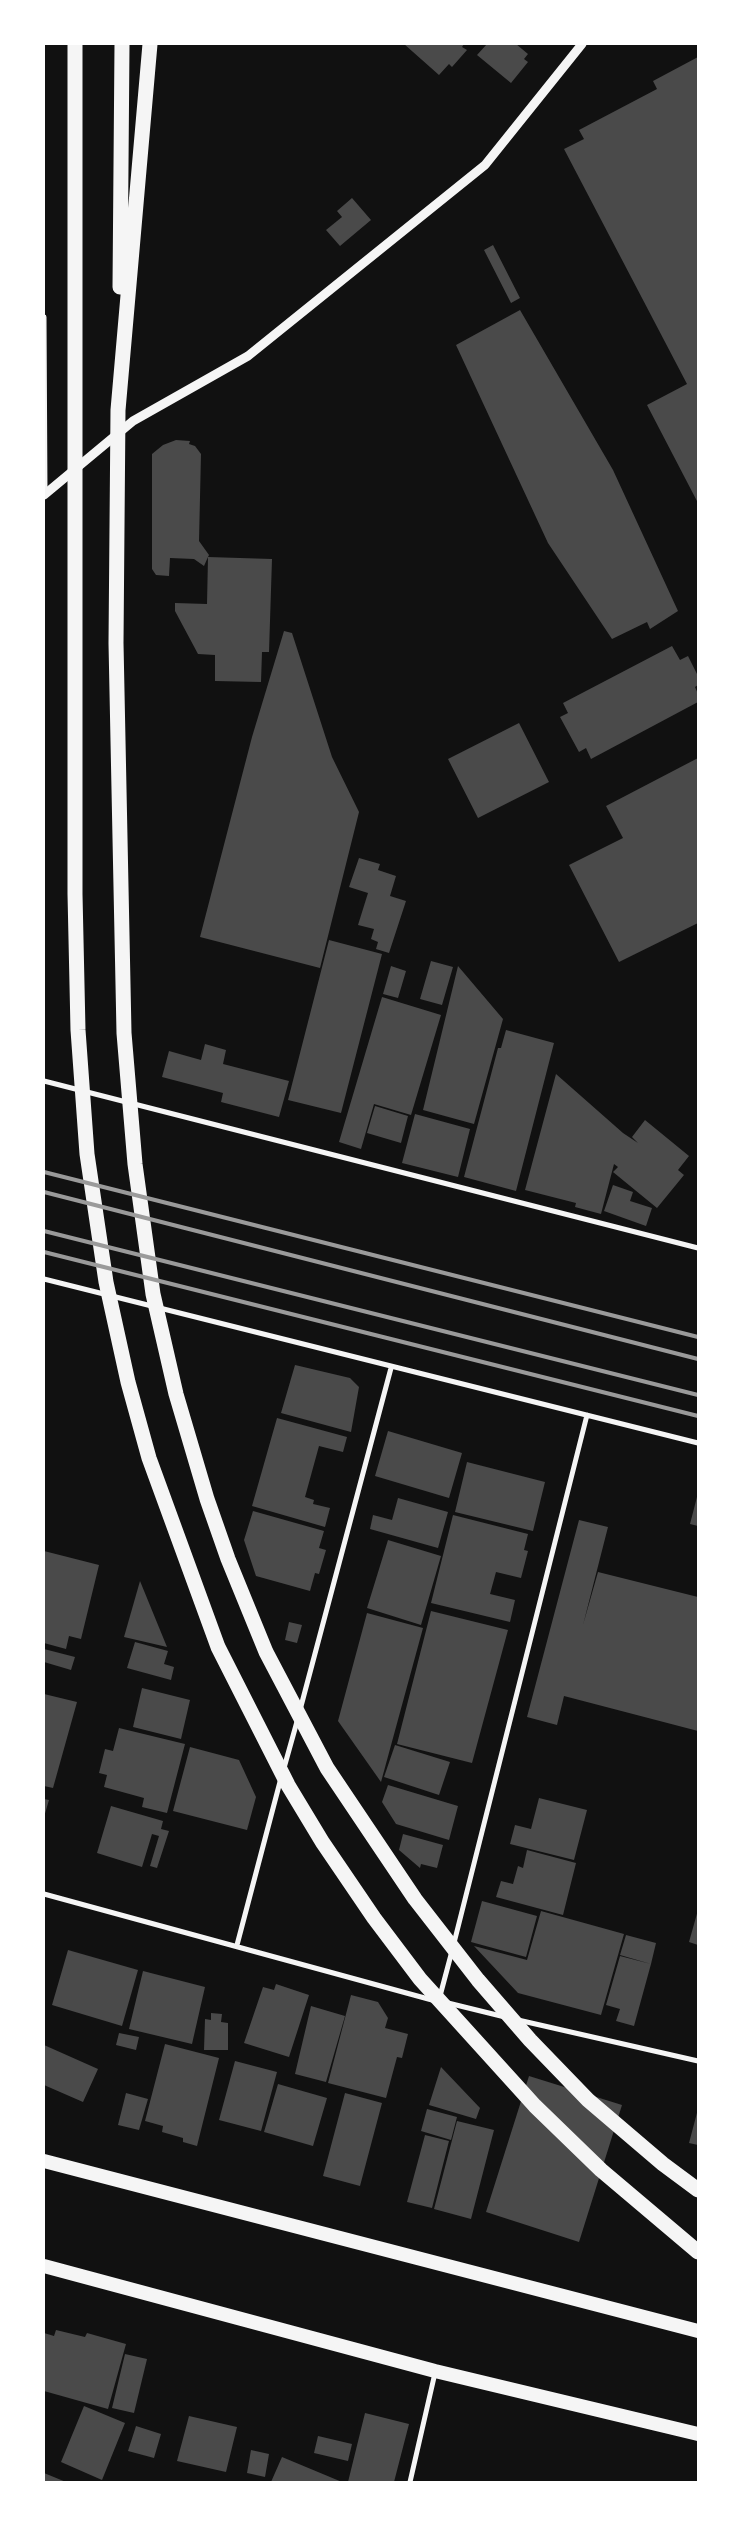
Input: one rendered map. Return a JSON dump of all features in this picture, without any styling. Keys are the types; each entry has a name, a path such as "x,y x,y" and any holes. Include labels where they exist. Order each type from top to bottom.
{"highway":[{"path":"75,44 74,884 78,1030 86,1154 106,1282 128,1382 149,1458 218,1647 288,1785 323,1843 374,1918 420,1979 535,2106 601,2170 698,2252"},
{"path":"122,44 116,643 124,1033 135,1164 153,1294 176,1394 206,1499 228,1560 266,1652 327,1768 415,1898 491,1995 530,2040 588,2100 663,2164 698,2190"},
{"path":"118,410 150,44"},
{"path":"44,2161 698,2331"},
{"path":"44,2266 435,2371 698,2434"}],"street":[{"path":"44,495 133,421 248,356 485,165 582,44"},
{"path":"44,317 44,495"},
{"path":"44,1081 698,1248"},
{"path":"44,1279 391,1368 698,1443"},
{"path":"237,1945 391,1368"},
{"path":"439,2001 587,1415"},
{"path":"44,1894 439,2001 698,2061"},
{"path":"410,2482 435,2371"}],"building":[{"path":"404,44 464,44 462,47 467,50 452,67 449,64 439,75"},
{"path":"487,44 516,44 528,54 524,59 528,62 511,83 477,55"},
{"path":"698,57 698,503 647,405 687,384 564,149 584,139 579,130 657,89 653,81"},
{"path":"352,198 371,220 340,246 326,230 342,217 337,211"},
{"path":"493,245 520,298 511,303 484,250"},
{"path":"520,310 613,470 678,611 650,629 647,622 612,639 548,543 456,345"},
{"path":"176,440 190,441 189,444 195,446 201,454 199,541 209,555 204,566 194,559 170,558 169,576 156,575 152,569 152,454 163,445"},
{"path":"208,557 272,559 269,652 262,652 261,682 215,681 215,655 198,654 175,611 175,603 207,604"},
{"path":"284,631 292,633 332,757 359,812 320,968 200,937 252,737"},
{"path":"672,646 680,660 688,656 698,676 698,685 695,687 698,694 698,702 591,759 586,748 579,752 560,717 568,713 563,703"},
{"path":"519,723 549,782 478,818 448,759"},
{"path":"698,758 698,923 619,962 569,865 623,838 606,806"},
{"path":"359,858 380,864 378,870 396,876 390,896 406,901 389,953 376,949 378,942 371,939 374,929 358,925 368,893 349,887"},
{"path":"329,940 382,954 341,1113 288,1100"},
{"path":"431,961 453,967 442,1005 420,999"},
{"path":"391,966 406,971 398,998 383,994"},
{"path":"458,966 503,1019 474,1124 423,1110"},
{"path":"382,997 441,1015 411,1115 374,1104 361,1149 339,1142"},
{"path":"506,1030 554,1043 516,1191 464,1177 498,1048 501,1048"},
{"path":"205,1044 226,1050 223,1064 289,1081 279,1117 221,1102 223,1093 162,1077 169,1051 201,1060"},
{"path":"556,1074 623,1133 638,1143 632,1137 645,1120 689,1156 678,1170 684,1175 657,1208 613,1172 618,1167 614,1164 601,1214 575,1207 576,1203 525,1190"},
{"path":"375,1106 408,1116 401,1143 367,1133"},
{"path":"415,1114 470,1129 458,1177 402,1163"},
{"path":"613,1185 633,1192 630,1201 652,1208 646,1226 604,1211"},
{"path":"295,1365 350,1378 359,1387 351,1432 281,1413"},
{"path":"277,1418 347,1437 343,1452 319,1446 305,1497 314,1500 313,1504 330,1508 325,1527 252,1506"},
{"path":"388,1431 462,1453 449,1498 375,1476"},
{"path":"467,1462 545,1482 533,1531 455,1512"},
{"path":"698,1493 698,1526 690,1524"},
{"path":"398,1498 448,1512 438,1548 370,1529 373,1515 392,1520"},
{"path":"253,1511 324,1531 319,1548 326,1550 319,1574 315,1573 310,1591 256,1576 244,1540"},
{"path":"453,1515 528,1534 524,1550 528,1551 521,1578 496,1572 490,1594 515,1600 510,1622 431,1603"},
{"path":"579,1520 608,1527 583,1625 598,1572 698,1597 698,1731 564,1696 557,1725 527,1717"},
{"path":"388,1540 441,1556 421,1625 367,1608"},
{"path":"44,1551 99,1565 81,1639 69,1636 66,1649 44,1643"},
{"path":"140,1581 167,1647 124,1637"},
{"path":"431,1611 508,1630 472,1763 397,1744"},
{"path":"367,1613 423,1628 381,1782 338,1721"},
{"path":"289,1622 302,1625 297,1643 285,1640"},
{"path":"135,1642 168,1651 164,1664 174,1667 171,1680 127,1668"},
{"path":"44,1649 75,1657 71,1670 44,1662"},
{"path":"142,1688 190,1700 181,1739 133,1727"},
{"path":"44,1694 77,1702 53,1788 44,1786"},
{"path":"119,1728 185,1744 167,1813 142,1807 144,1798 104,1787 107,1775 99,1773 105,1749 113,1751"},
{"path":"395,1745 450,1762 439,1795 384,1777"},
{"path":"190,1747 239,1760 256,1797 247,1830 173,1811"},
{"path":"388,1785 458,1806 449,1840 396,1824 382,1802"},
{"path":"539,1798 587,1810 574,1860 510,1844 515,1825 531,1829"},
{"path":"44,1799 49,1800 44,1817"},
{"path":"111,1806 163,1821 161,1829 169,1831 157,1868 150,1866 159,1836 152,1834 142,1867 97,1853"},
{"path":"403,1834 443,1845 437,1868 421,1864 420,1868 399,1850"},
{"path":"527,1850 576,1863 563,1915 496,1897 501,1881 513,1884 518,1866 523,1868"},
{"path":"482,1901 537,1916 526,1957 471,1942"},
{"path":"698,1910 698,1945 689,1942"},
{"path":"541,1911 624,1934 601,2015 518,1993 474,1946 527,1960"},
{"path":"626,1935 656,1943 651,1964 620,1955"},
{"path":"68,1950 138,1970 122,2026 52,2005"},
{"path":"620,1956 651,1964 634,2026 616,2021 620,2009 606,2005"},
{"path":"143,1971 205,1987 192,2044 129,2029"},
{"path":"276,1984 309,1995 289,2057 244,2043 263,1987 274,1990"},
{"path":"351,1995 378,2002 388,2018 385,2028 408,2034 402,2058 397,2057 386,2098 328,2083"},
{"path":"311,2006 345,2016 326,2082 295,2074"},
{"path":"211,2013 222,2014 221,2022 228,2023 228,2050 204,2050 205,2019 211,2020"},
{"path":"119,2033 139,2037 136,2050 116,2045"},
{"path":"165,2044 219,2058 197,2146 183,2142 183,2138 162,2132 163,2126 145,2121"},
{"path":"44,2045 98,2069 83,2102 44,2085"},
{"path":"235,2061 277,2072 261,2131 219,2120"},
{"path":"441,2067 480,2108 476,2119 429,2105"},
{"path":"529,2076 622,2105 579,2242 486,2212"},
{"path":"278,2084 327,2098 313,2146 264,2132"},
{"path":"126,2093 148,2099 139,2130 118,2125"},
{"path":"345,2093 382,2103 360,2186 323,2176"},
{"path":"427,2109 457,2117 451,2140 421,2131"},
{"path":"698,2109 698,2145 689,2143"},
{"path":"457,2121 494,2130 471,2219 434,2209"},
{"path":"425,2135 449,2141 432,2208 407,2202"},
{"path":"56,2330 85,2337 87,2333 126,2344 108,2409 44,2391 44,2333 54,2336"},
{"path":"125,2354 147,2359 134,2413 112,2408"},
{"path":"84,2406 125,2423 102,2480 61,2462"},
{"path":"365,2413 409,2424 394,2482 348,2482"},
{"path":"189,2416 237,2427 226,2472 177,2461"},
{"path":"136,2426 161,2434 154,2458 128,2451"},
{"path":"318,2436 352,2444 348,2461 314,2453"},
{"path":"251,2450 269,2454 265,2477 247,2473"},
{"path":"282,2457 342,2482 271,2482"},
{"path":"44,2473 66,2482 44,2482"}],"railway":[{"path":"44,1172 698,1337"},
{"path":"44,1192 698,1359"},
{"path":"44,1231 698,1395"},
{"path":"44,1252 698,1416"}]}
